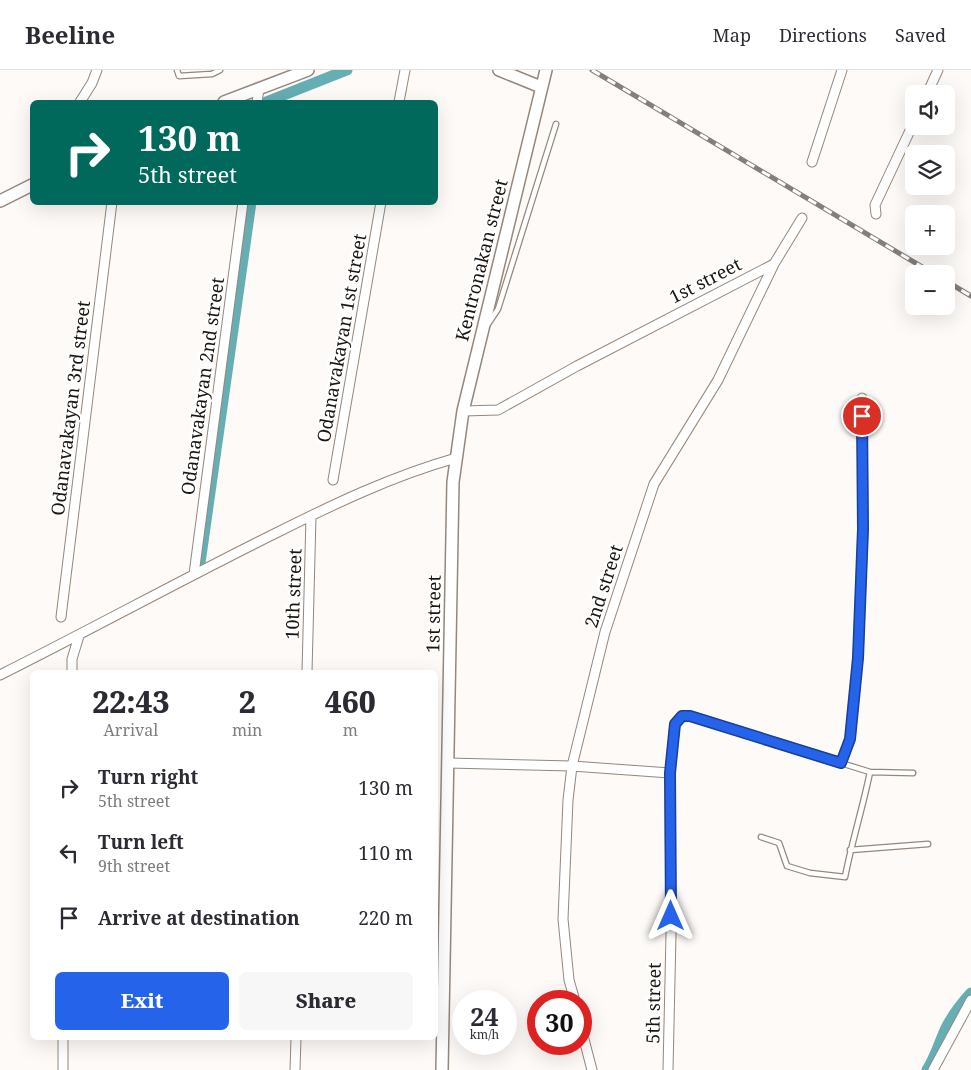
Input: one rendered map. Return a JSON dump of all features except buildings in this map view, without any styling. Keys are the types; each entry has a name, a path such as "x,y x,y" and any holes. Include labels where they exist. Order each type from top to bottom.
{"main road":[{"path":"229,100 308,70"},
{"path":"498,70 541,87"},
{"name":"Kentronakan street","path":"456,458 463,411 545,72"},
{"path":"0,201 30,187"},
{"name":"1st street","path":"442,1070 456,458"}],"street":[{"path":"81,100 92,83 97,70"},
{"path":"399,100 405,70"},
{"path":"812,162 842,70"},
{"path":"931,85 938,70"},
{"path":"257,100 259,89"},
{"path":"876,214 875,205 908,135"},
{"name":"Odanavakayan 3rd street","path":"61,617 112,205"},
{"name":"Odanavakayan 2nd street","path":"194,574 244,205"},
{"name":"Odanavakayan 1st street","path":"332,480 380,205"},
{"name":"2nd street","path":"571,990 563,919 568,800 572,766 605,632 654,484 718,380 774,264 802,218"},
{"name":"1st street","path":"463,411 498,410 577,366 774,264"},
{"path":"841,763 850,739 858,658 863,529 862,398"},
{"path":"0,676 194,574 311,516 405,475 456,458"},
{"name":"10th street","path":"307,670 311,516"},
{"path":"72,670 72,659 79,636"},
{"name":"5th street","path":"668,1070 671,934 670,773 675,724 682,716 690,716 841,763"},
{"path":"448,763 572,766 670,773"},
{"path":"932,1070 971,1000"},
{"path":"63,1040 63,1070"},
{"path":"295,1070 296,1040"},
{"path":"588,1055 592,1070"}],"lane":[{"path":"177,70 179,76 212,74 220,70"},
{"path":"482,333 498,309 556,124"},
{"path":"841,763 870,772 914,773"},
{"path":"761,838 778,843 788,866 810,874 845,877 870,772"},
{"path":"850,850 928,844"}],"waterway":[{"path":"271,100 347,70"},
{"path":"200,563 251,205"},
{"path":"927,1070 944,1031 958,1008 971,993"}],"railway":[{"path":"592,70 919,265"},
{"path":"955,286 971,296"}],"route":[{"path":"671,916 670,773 675,724 682,716 690,716 841,763 850,739 858,658 863,529 862,416"}]}
